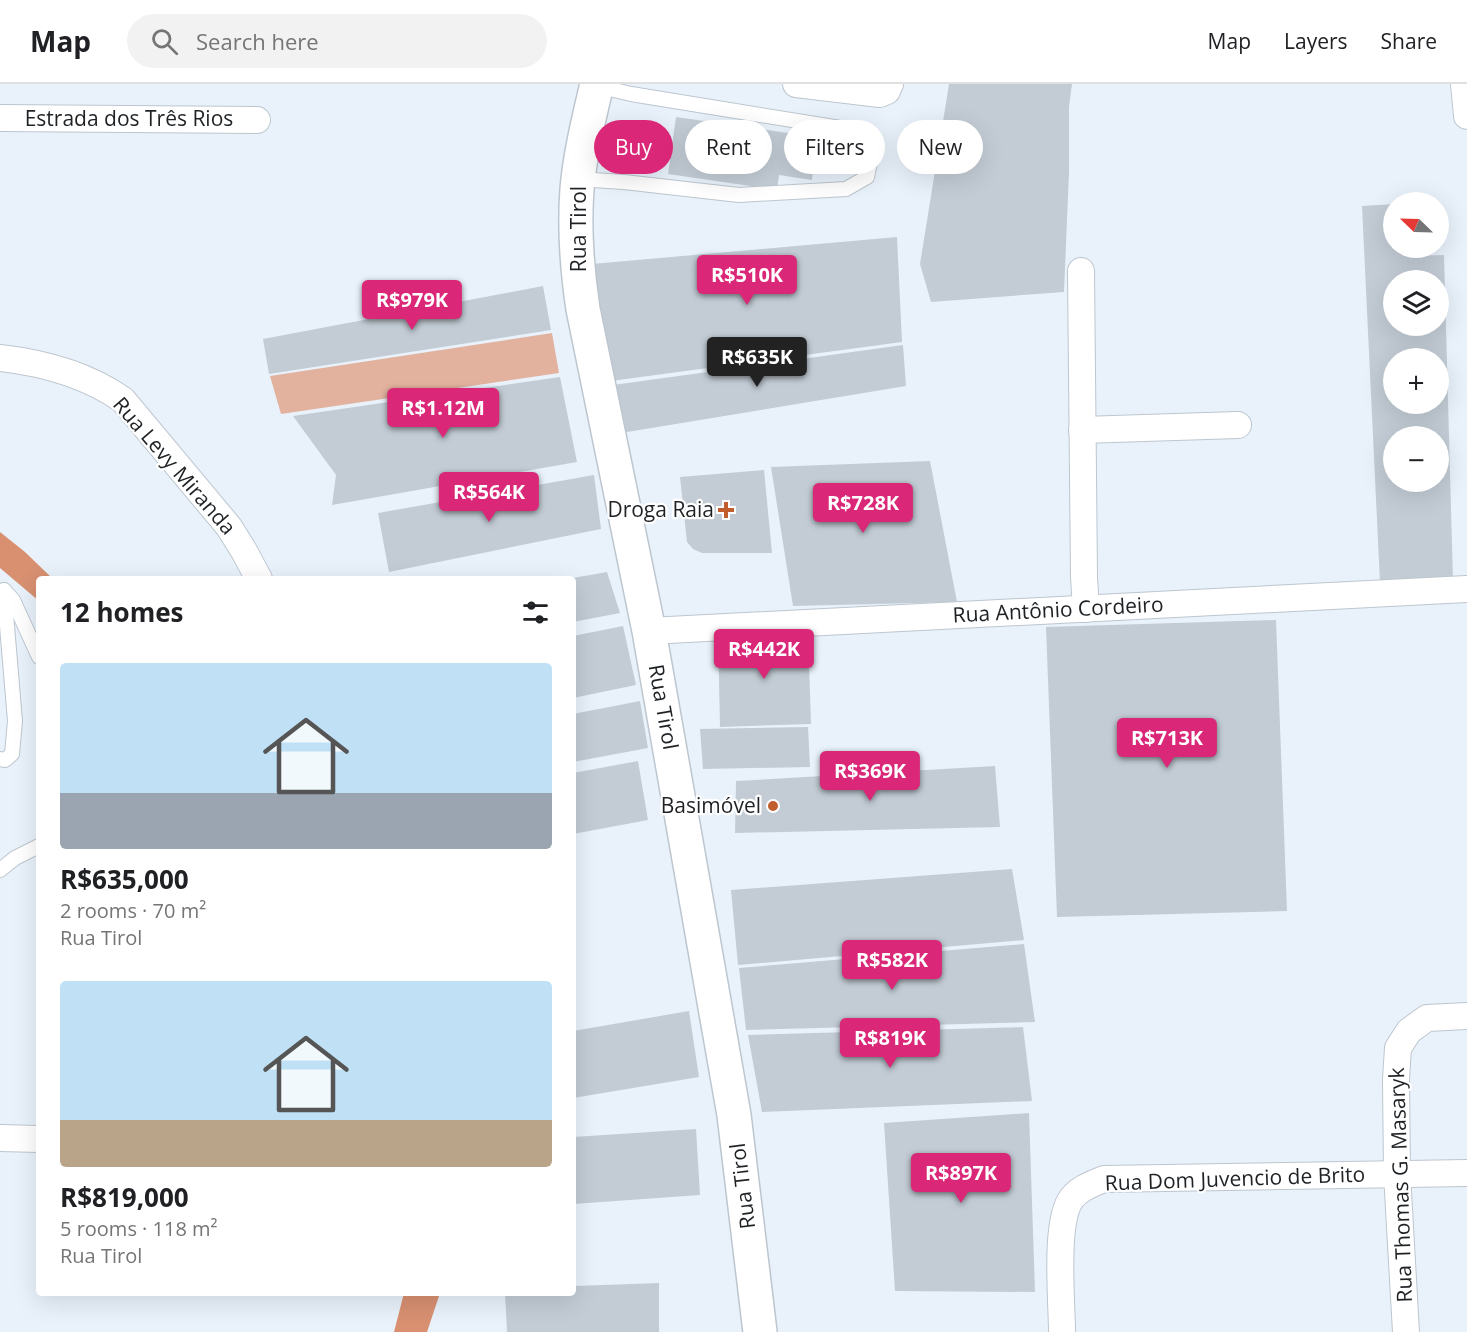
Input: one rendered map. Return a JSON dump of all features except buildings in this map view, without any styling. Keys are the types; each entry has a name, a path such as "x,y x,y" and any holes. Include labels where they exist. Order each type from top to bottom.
{"main road":[{"name":"Rua Tirol","path":"597,85 579,179 576,242 583,309 649,631 734,1114 760,1332"}],"street":[{"path":"796,84 880,94 887,91 890,84"},
{"path":"1464,84 1467,116"},
{"name":"Estrada dos Três Rios","path":"0,118 257,120"},
{"path":"1081,271 1086,609"},
{"name":"Rua Levy Miranda","path":"0,358 26,361 63,371 103,386 123,400 229,527 257,576"},
{"path":"1082,430 1238,424"},
{"name":"Rua Antônio Cordeiro","path":"649,631 1467,589"},
{"name":"Rua Thomas G. Masaryk","path":"1406,1332 1397,1174 1395,1079 1398,1048 1409,1030 1427,1018 1467,1016"},
{"path":"0,1138 36,1139"},
{"name":"Rua Dom Juvencio de Brito","path":"1062,1332 1062,1228 1065,1209 1072,1197 1084,1187 1104,1179 1467,1173"}],"lane":[{"path":"579,179 738,195 846,189 867,177 874,143 860,131 631,94 597,85"},
{"path":"2,588 13,600 36,650"},
{"path":"0,759 5,760 12,754 15,721 2,588"},
{"path":"0,870 15,858 36,848"}],"shaded area":[{"path":"552,333 559,373 281,414 270,376"},
{"path":"0,532 50,576 36,576 36,598 0,568"},
{"path":"403,1296 439,1296 427,1332 394,1332"}],"place":[{"name":"Droga Raia","path":"726,510"},
{"name":"Basimóvel","path":"773,806"}]}
